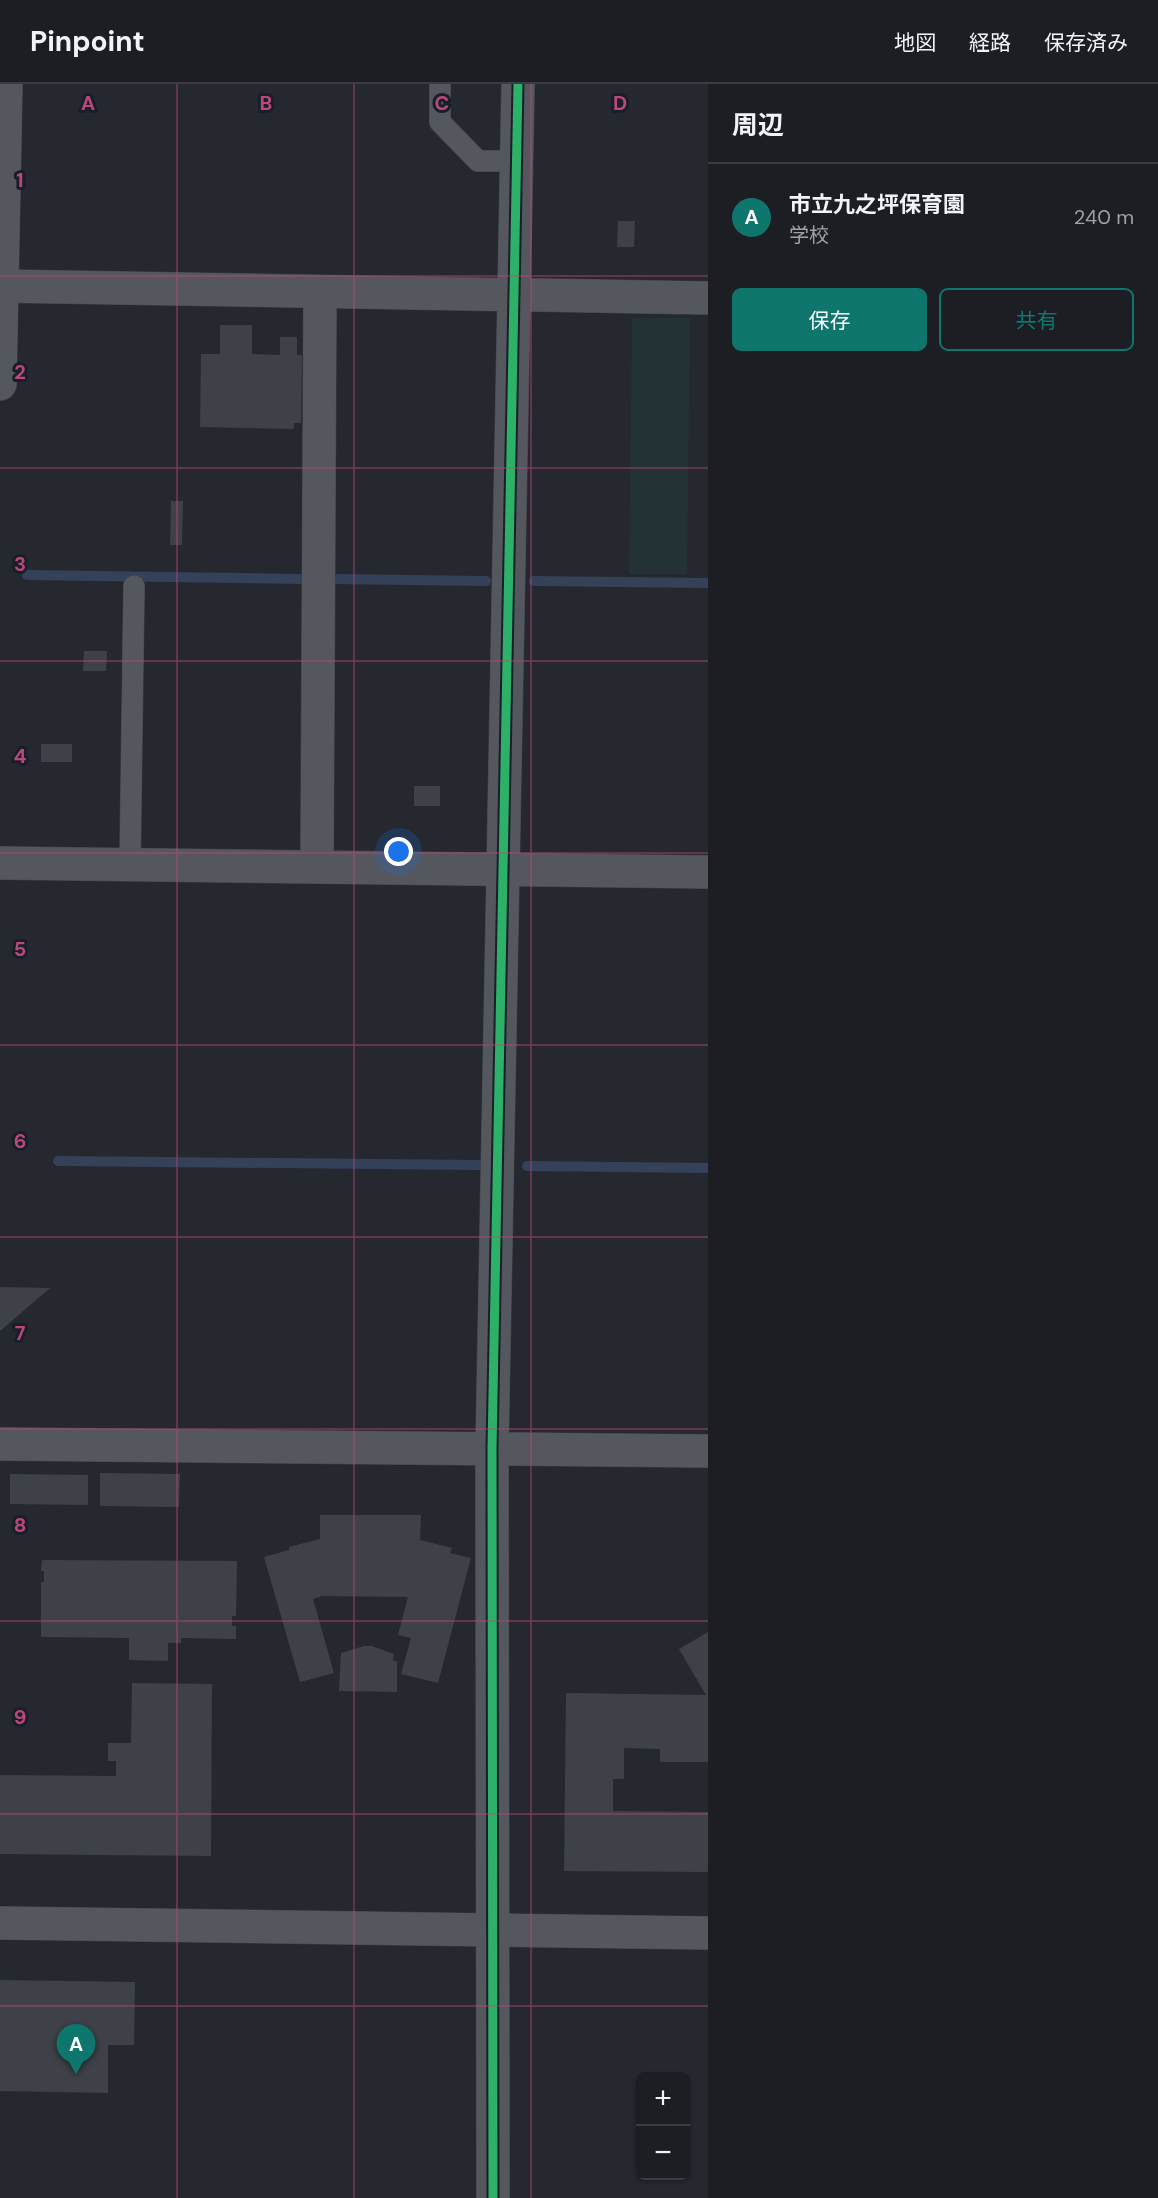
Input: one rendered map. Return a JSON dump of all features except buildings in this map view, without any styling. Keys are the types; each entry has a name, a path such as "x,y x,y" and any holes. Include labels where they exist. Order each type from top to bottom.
{"street":[{"path":"0,384 6,84"},
{"path":"493,2198 492,1448 518,84"},
{"path":"1,286 708,298"},
{"path":"317,867 320,292"},
{"path":"0,863 708,872"},
{"path":"0,1444 708,1450"},
{"path":"0,1923 708,1933"}],"lane":[{"path":"440,84 440,122 455,138 478,161 517,161"},
{"path":"130,865 134,586"}],"shaded area":[{"path":"632,318 690,318 687,574 629,574"}],"waterway":[{"path":"27,575 300,579"},
{"path":"332,579 486,581"},
{"path":"534,581 708,583"},
{"path":"58,1161 480,1165"},
{"path":"527,1166 708,1168"}],"cycle path":[{"path":"493,2198 492,1448 518,84"}],"place":[{"name":"市立九之坪保育園","path":"76,2074"}]}
